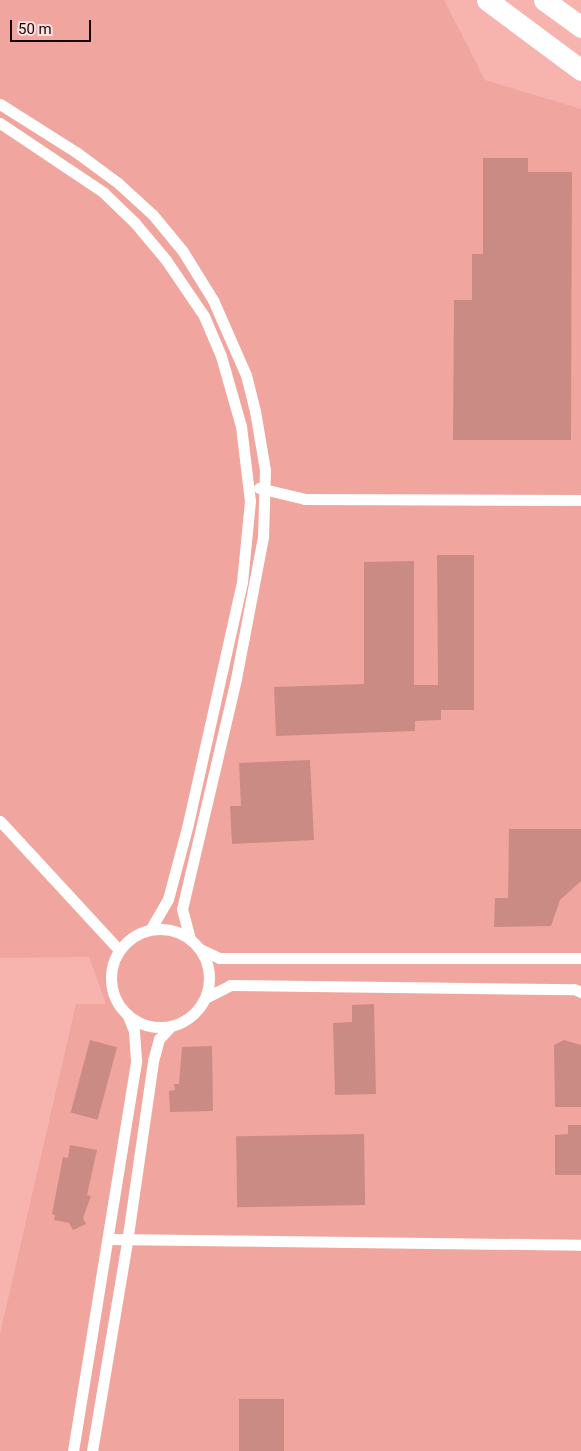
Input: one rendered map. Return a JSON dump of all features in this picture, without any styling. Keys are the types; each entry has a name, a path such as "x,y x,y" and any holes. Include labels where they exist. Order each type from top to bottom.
{"highway":[{"path":"487,0 581,70"},
{"path":"544,0 581,27"}],"street":[{"path":"0,104 118,183 153,215 182,250 213,300 246,374 261,445 265,490 259,562 182,909 190,938"},
{"path":"0,123 103,192 135,223 192,297 221,356 234,394 249,483 249,530 242,582 217,700 168,899 151,929"},
{"path":"249,483 265,490 305,499 581,500"},
{"path":"0,821 119,950"},
{"path":"73,1451 109,1239 136,1060 134,1031 127,1014 115,997 111,977 119,950 139,933 151,929 178,932 190,938 208,962 209,974 205,998"},
{"path":"200,949 219,958 581,958"},
{"path":"92,1451 128,1242 153,1061 159,1039 171,1026 190,1016 205,998 230,985 574,989 581,992"},
{"path":"127,1014 147,1025 171,1026"},
{"path":"109,1239 128,1242 581,1245"}],"shaded area":[{"path":"0,0 444,0 485,80 581,109 581,1451 0,1451 0,1334 76,1004 106,1004 89,957 0,958"}],"building":[{"path":"483,158 528,158 528,172 572,172 571,440 453,440 454,300 472,300 472,254 483,254"},
{"path":"437,555 474,555 474,710 441,710 441,720 415,721 415,731 276,736 274,687 364,684 364,562 414,561 414,685 438,685"},
{"path":"310,760 314,840 232,844 230,806 241,806 239,763"},
{"path":"509,829 581,829 581,881 560,900 551,926 494,927 495,898 508,898"},
{"path":"374,1004 376,1094 335,1095 333,1023 352,1022 352,1005"},
{"path":"90,1040 117,1047 98,1120 71,1112"},
{"path":"564,1040 581,1045 581,1107 555,1107 554,1045"},
{"path":"212,1046 213,1111 170,1112 169,1091 175,1090 174,1084 179,1084 182,1047"},
{"path":"568,1125 581,1125 581,1175 555,1175 555,1135 568,1134"},
{"path":"364,1134 365,1205 237,1207 236,1136"},
{"path":"70,1145 97,1150 87,1195 91,1196 83,1218 86,1224 73,1230 69,1223 54,1220 55,1215 52,1214 63,1157 68,1158"},
{"path":"239,1399 284,1399 284,1451 239,1451"}]}
